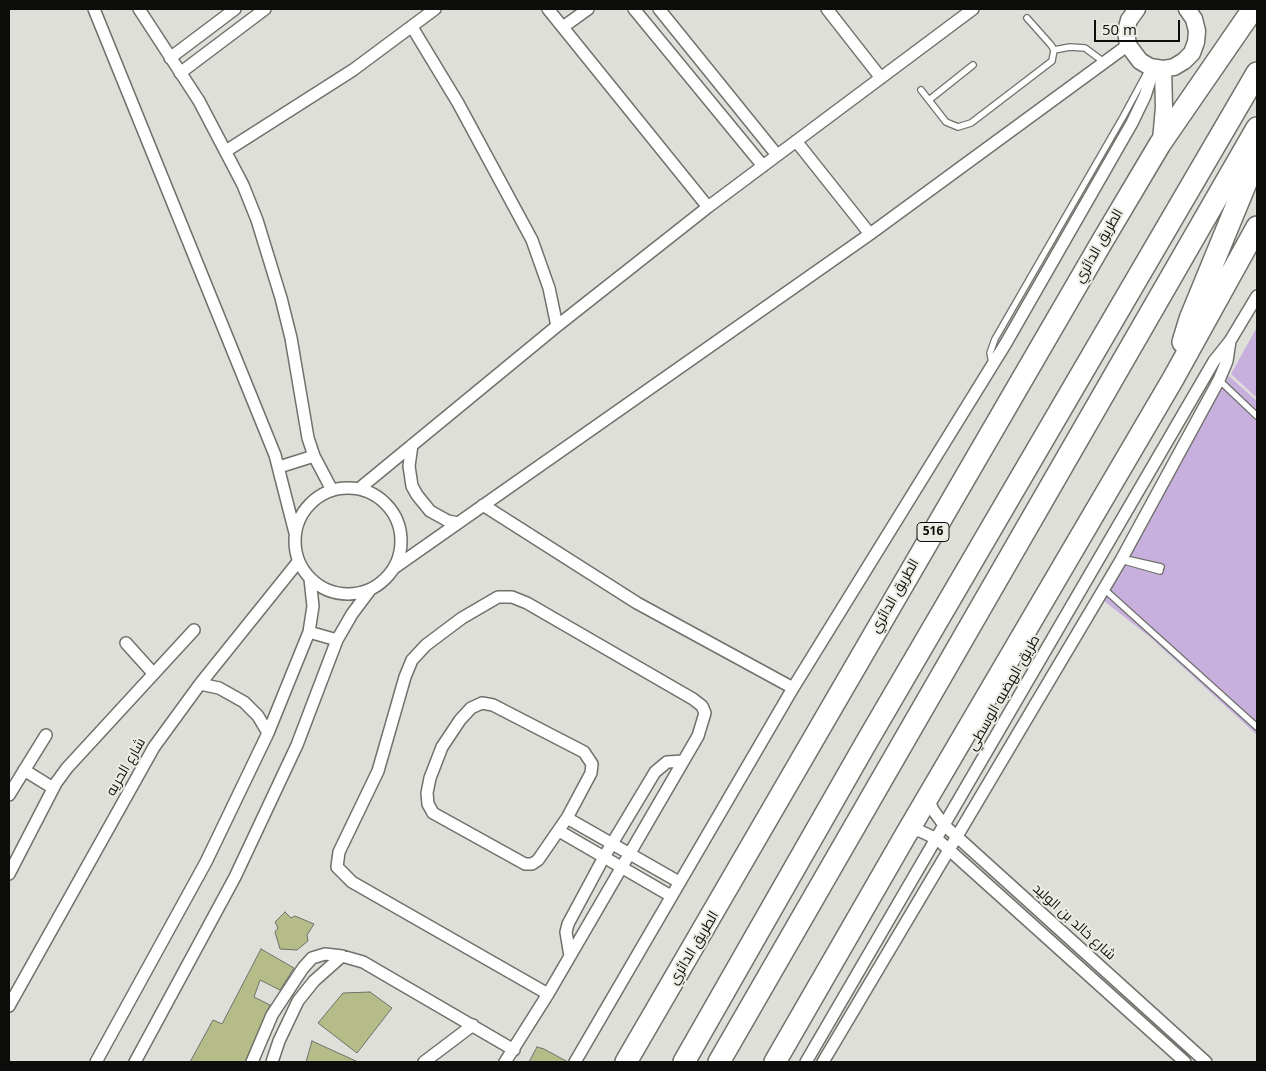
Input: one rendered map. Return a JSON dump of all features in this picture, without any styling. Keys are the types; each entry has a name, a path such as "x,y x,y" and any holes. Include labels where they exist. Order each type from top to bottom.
{"highway":[{"name":"الطريق الدائري","path":"626,1062 722,901 902,585 1160,144 1253,9"},
{"path":"684,1062 866,743 1257,73"},
{"path":"719,1062 1257,128"},
{"path":"1173,379 1190,319 1257,156"},
{"path":"775,1062 908,830 1173,379 1257,227"},
{"path":"1235,268 1257,259"}],"street":[{"path":"94,9 279,467 295,533 295,548 298,562 310,579 322,588 338,594 354,594 370,590"},
{"path":"138,9 199,101 243,185 270,259 291,338 304,420 314,456 332,490"},
{"path":"170,58 235,9"},
{"path":"180,73 264,9"},
{"path":"226,151 353,70 435,9"},
{"path":"548,9 708,207"},
{"path":"563,27 588,9"},
{"path":"634,9 763,166"},
{"path":"659,9 777,155"},
{"path":"826,9 881,78"},
{"path":"360,488 557,326 708,207 973,9"},
{"path":"1130,13 1126,31 1128,44 1140,61 1156,68 1174,67 1184,61 1192,52 1196,42 1197,30 1194,19 1187,9"},
{"path":"412,26 458,103 532,240 549,288 557,326"},
{"path":"135,1062 257,834 296,745 337,640 352,614 370,590 384,580 394,568 870,234 1128,44"},
{"path":"1156,68 1164,107 1160,144"},
{"path":"575,1062 793,688 992,366 1035,281 1064,230 1132,123 1156,68"},
{"path":"796,140 870,234"},
{"name":"طريق الهضبه الوسطي","path":"806,1062 1214,362 1230,341 1257,296"},
{"name":"طريق الهضبه الوسطي","path":"823,1062 1121,560 1219,380 1227,361 1230,341"},
{"path":"412,446 409,466 411,481 417,495 430,511 448,521 458,523"},
{"path":"279,467 314,456"},
{"path":"295,533 299,519 307,506 318,496 346,487 360,488 382,500 397,519 401,544 394,568"},
{"path":"483,506 637,602 793,688"},
{"path":"1104,550 1121,560"},
{"name":"شارع الحريه","path":"9,1006 141,769 169,726 200,684 298,562"},
{"path":"96,1062 206,862 268,733 309,632 313,606 310,579"},
{"path":"505,1062 548,994 683,761 703,724 705,713 702,706 518,599 498,597 484,603 426,645 412,660 405,677 378,771 339,852 337,868 352,882 548,994"},
{"path":"9,874 53,788 73,760 194,630"},
{"path":"309,632 337,640"},
{"path":"126,643 153,673"},
{"path":"200,684 219,688 236,696 255,712 268,733"},
{"path":"482,703 493,705 588,756 592,764 591,773 567,818 538,860 529,865 433,813 426,794 435,762 450,733 471,708 482,703"},
{"path":"9,796 46,736"},
{"path":"570,956 566,932 568,924 612,844 656,772 667,762 683,761"},
{"path":"24,770 53,788"},
{"name":"شارع خالد بن الوليد","path":"928,798 933,810 944,825 1206,1062"},
{"path":"567,818 679,882"},
{"path":"908,830 926,833 949,850 1179,1060 1189,1046"},
{"path":"559,831 671,896"},
{"path":"252,1062 272,1015 307,963 325,954 342,956 363,962 514,1050"},
{"path":"272,1062 286,1023 298,1001 314,980 342,956"},
{"path":"272,1015 286,1023"},
{"path":"424,1062 473,1025"}],"lane":[{"path":"1027,18 1054,50"},
{"path":"1054,50 1070,47 1085,48 1104,62"},
{"path":"922,90 946,122 952,126 965,126 1052,61 1054,50"},
{"path":"929,100 973,65"},
{"path":"1219,380 1257,416"},
{"path":"1121,560 1160,569"},
{"path":"1104,588 1257,728"}],"shaded area":[{"path":"1257,327 1257,398 1231,374"},
{"path":"1229,376 1257,401 1257,735 1150,637 1104,601"}],"building":[{"path":"285,912 291,918 295,916 314,924 307,935 308,941 297,950 280,949 275,932 278,928 275,922"},
{"path":"261,949 294,968 280,990 260,980 254,997 270,1005 245,1062 190,1062 213,1020 222,1024"},
{"path":"370,992 392,1008 357,1053 318,1023 343,993"},
{"path":"312,1041 358,1062 306,1062"},
{"path":"537,1047 544,1049 568,1062 529,1062"}]}
